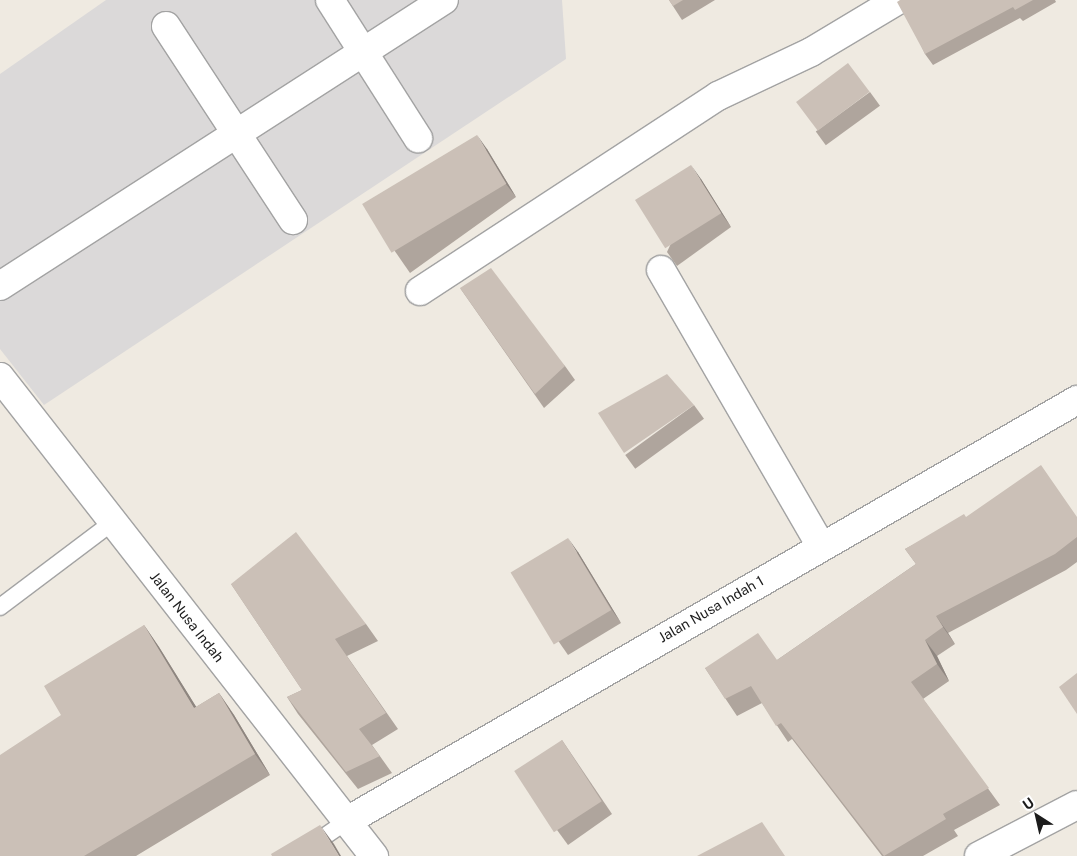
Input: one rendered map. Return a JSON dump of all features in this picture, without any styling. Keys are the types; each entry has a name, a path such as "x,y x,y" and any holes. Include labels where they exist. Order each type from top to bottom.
{"street":[{"path":"330,0 418,138"},
{"path":"0,286 236,131 364,53 444,0"},
{"path":"420,291 718,96 811,52 898,0"},
{"path":"166,26 293,220"},
{"path":"661,270 820,544"},
{"name":"Jalan Nusa Indah","path":"0,377 374,856"},
{"name":"Jalan Nusa Indah 1","path":"347,821 820,544 1077,400"},
{"path":"979,856 1077,805"}],"lane":[{"path":"0,607 113,522"},
{"path":"296,856 347,821"}],"shaded area":[{"path":"106,0 562,0 566,59 44,405 0,349 0,74"}],"building":[{"path":"669,0 683,0 673,6"},
{"path":"900,0 1033,0 1015,10 1013,7 925,54 897,2"},
{"path":"848,63 870,92 818,131 796,102"},
{"path":"477,135 506,184 391,253 362,204"},
{"path":"691,165 721,213 665,248 635,200"},
{"path":"491,268 565,366 535,394 460,288"},
{"path":"667,374 694,405 624,453 598,413"},
{"path":"1041,465 1077,517 1077,537 1055,554 936,616 943,627 925,640 937,664 911,682 989,788 943,814 946,819 884,856 781,723 776,726 751,686 725,699 705,668 758,633 777,660 916,564 905,549 964,514 966,517"},
{"path":"296,532 366,624 335,639 386,713 359,729 380,756 346,772 287,697 302,690 231,584"},
{"path":"568,538 611,610 554,645 511,573"},
{"path":"144,625 194,708 219,693 255,754 84,856 0,856 0,755 61,715 44,686"},
{"path":"1077,673 1077,714 1059,687"},
{"path":"562,740 602,801 554,832 514,771"},
{"path":"762,822 785,856 697,856"},
{"path":"320,825 339,856 272,856 271,854"}]}
